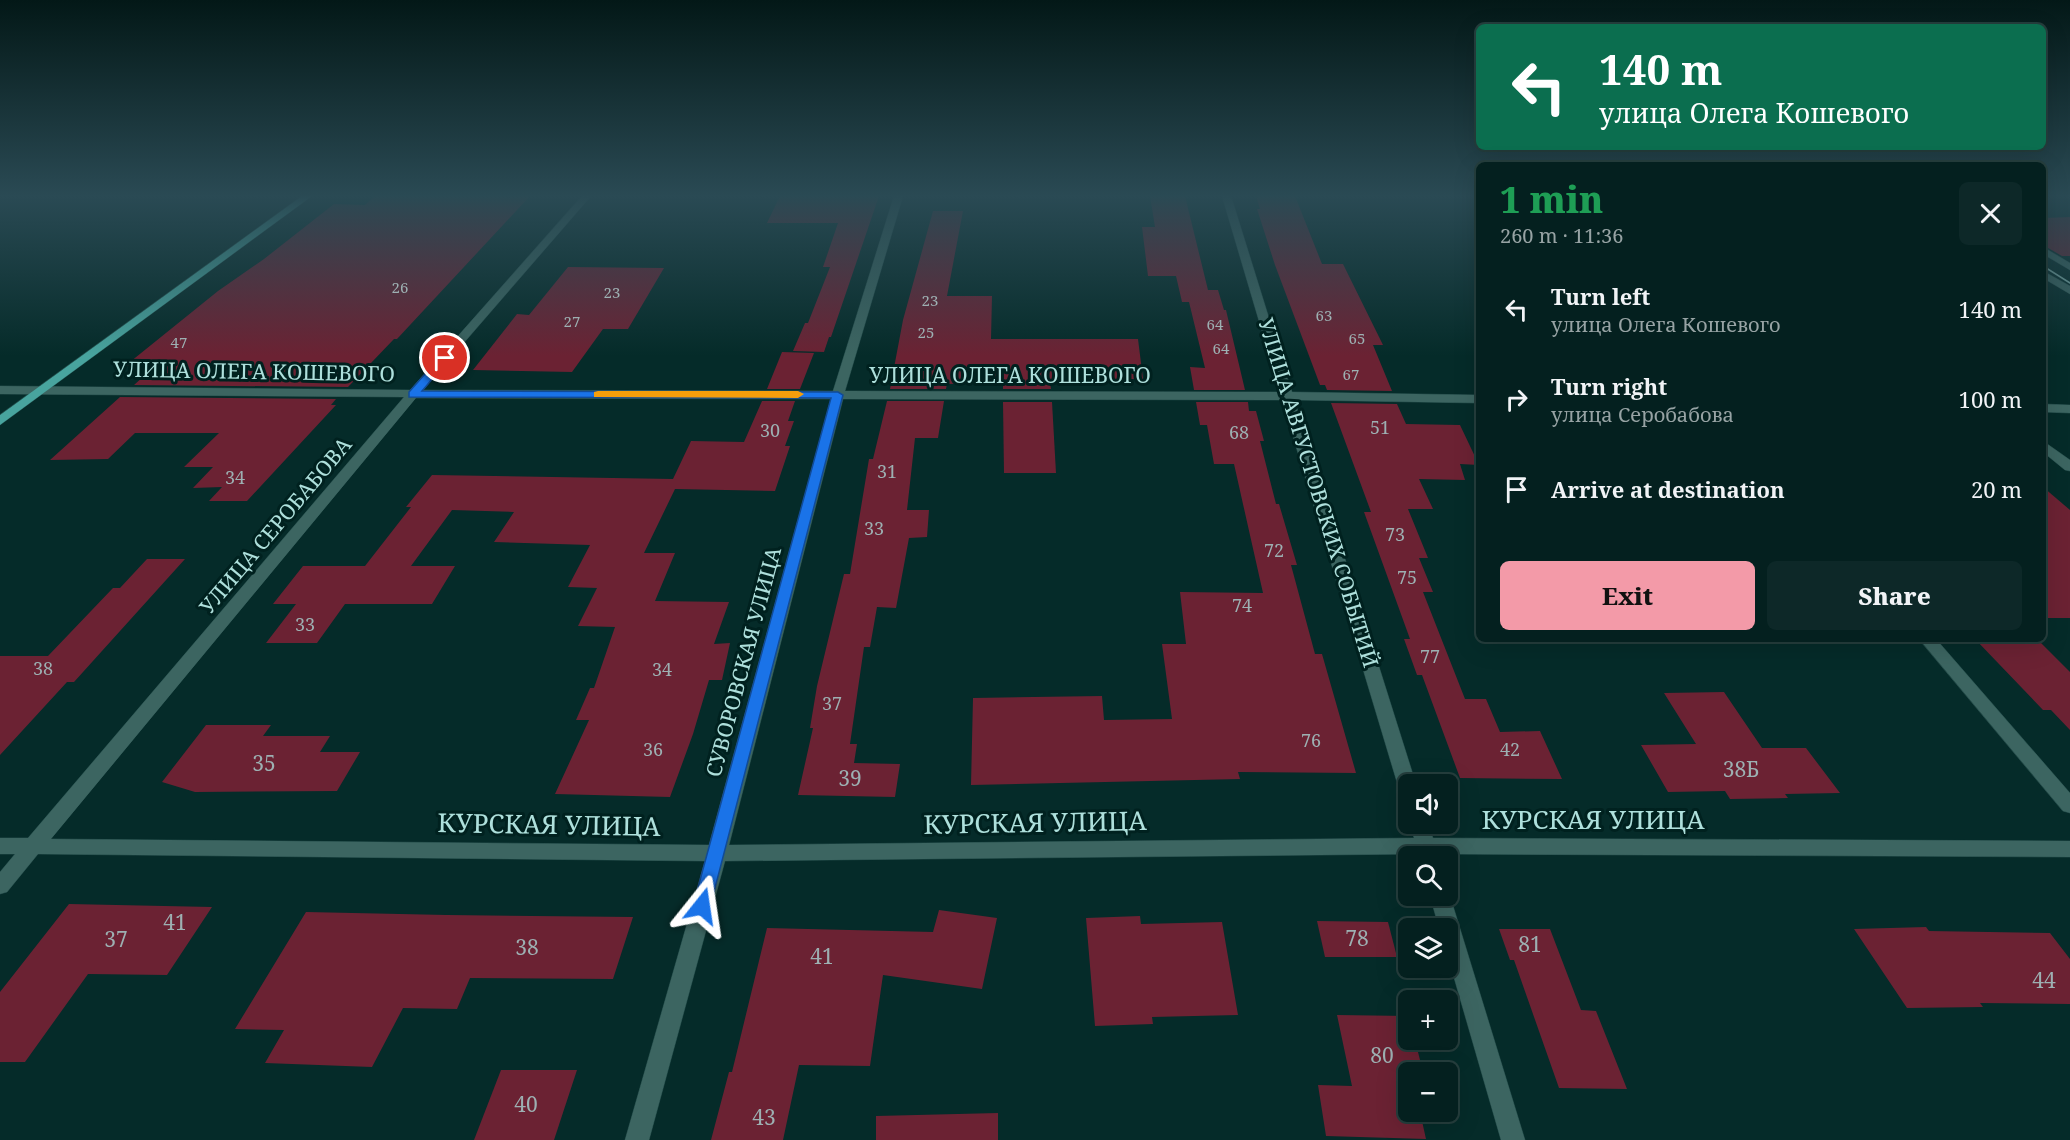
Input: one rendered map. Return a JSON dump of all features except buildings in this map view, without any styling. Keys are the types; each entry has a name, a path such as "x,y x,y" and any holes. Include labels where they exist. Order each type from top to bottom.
{"main road":[{"path":"0,421 235,249"}],"street":[{"name":"УЛИЦА СЕРОБАБОВА","path":"0,886 413,394 540,249"},
{"name":"СУВОРОВСКАЯ УЛИЦА","path":"637,1140 717,853 838,395 883,249"},
{"name":"УЛИЦА АВГУСТОВСКИХ СОБЫТИЙ","path":"1243,249 1403,774"},
{"path":"2046,252 2070,267"},
{"path":"2046,276 2070,291"},
{"name":"УЛИЦА ОЛЕГА КОШЕВОГО","path":"0,390 413,394 1289,396 1476,399"},
{"path":"2046,408 2070,409"},
{"path":"2046,447 2070,467"},
{"path":"1930,642 2070,806"},
{"name":"КУРСКАЯ УЛИЦА","path":"0,846 717,853 1398,851"},
{"name":"КУРСКАЯ УЛИЦА","path":"1458,851 2070,849"},
{"path":"1443,906 1513,1140"}],"tram line":[{"path":"2046,268 2070,283"}],"slow traffic":[{"path":"598,394 798,394"}],"route":[{"path":"445,358 413,394 838,395 702,906"}]}
